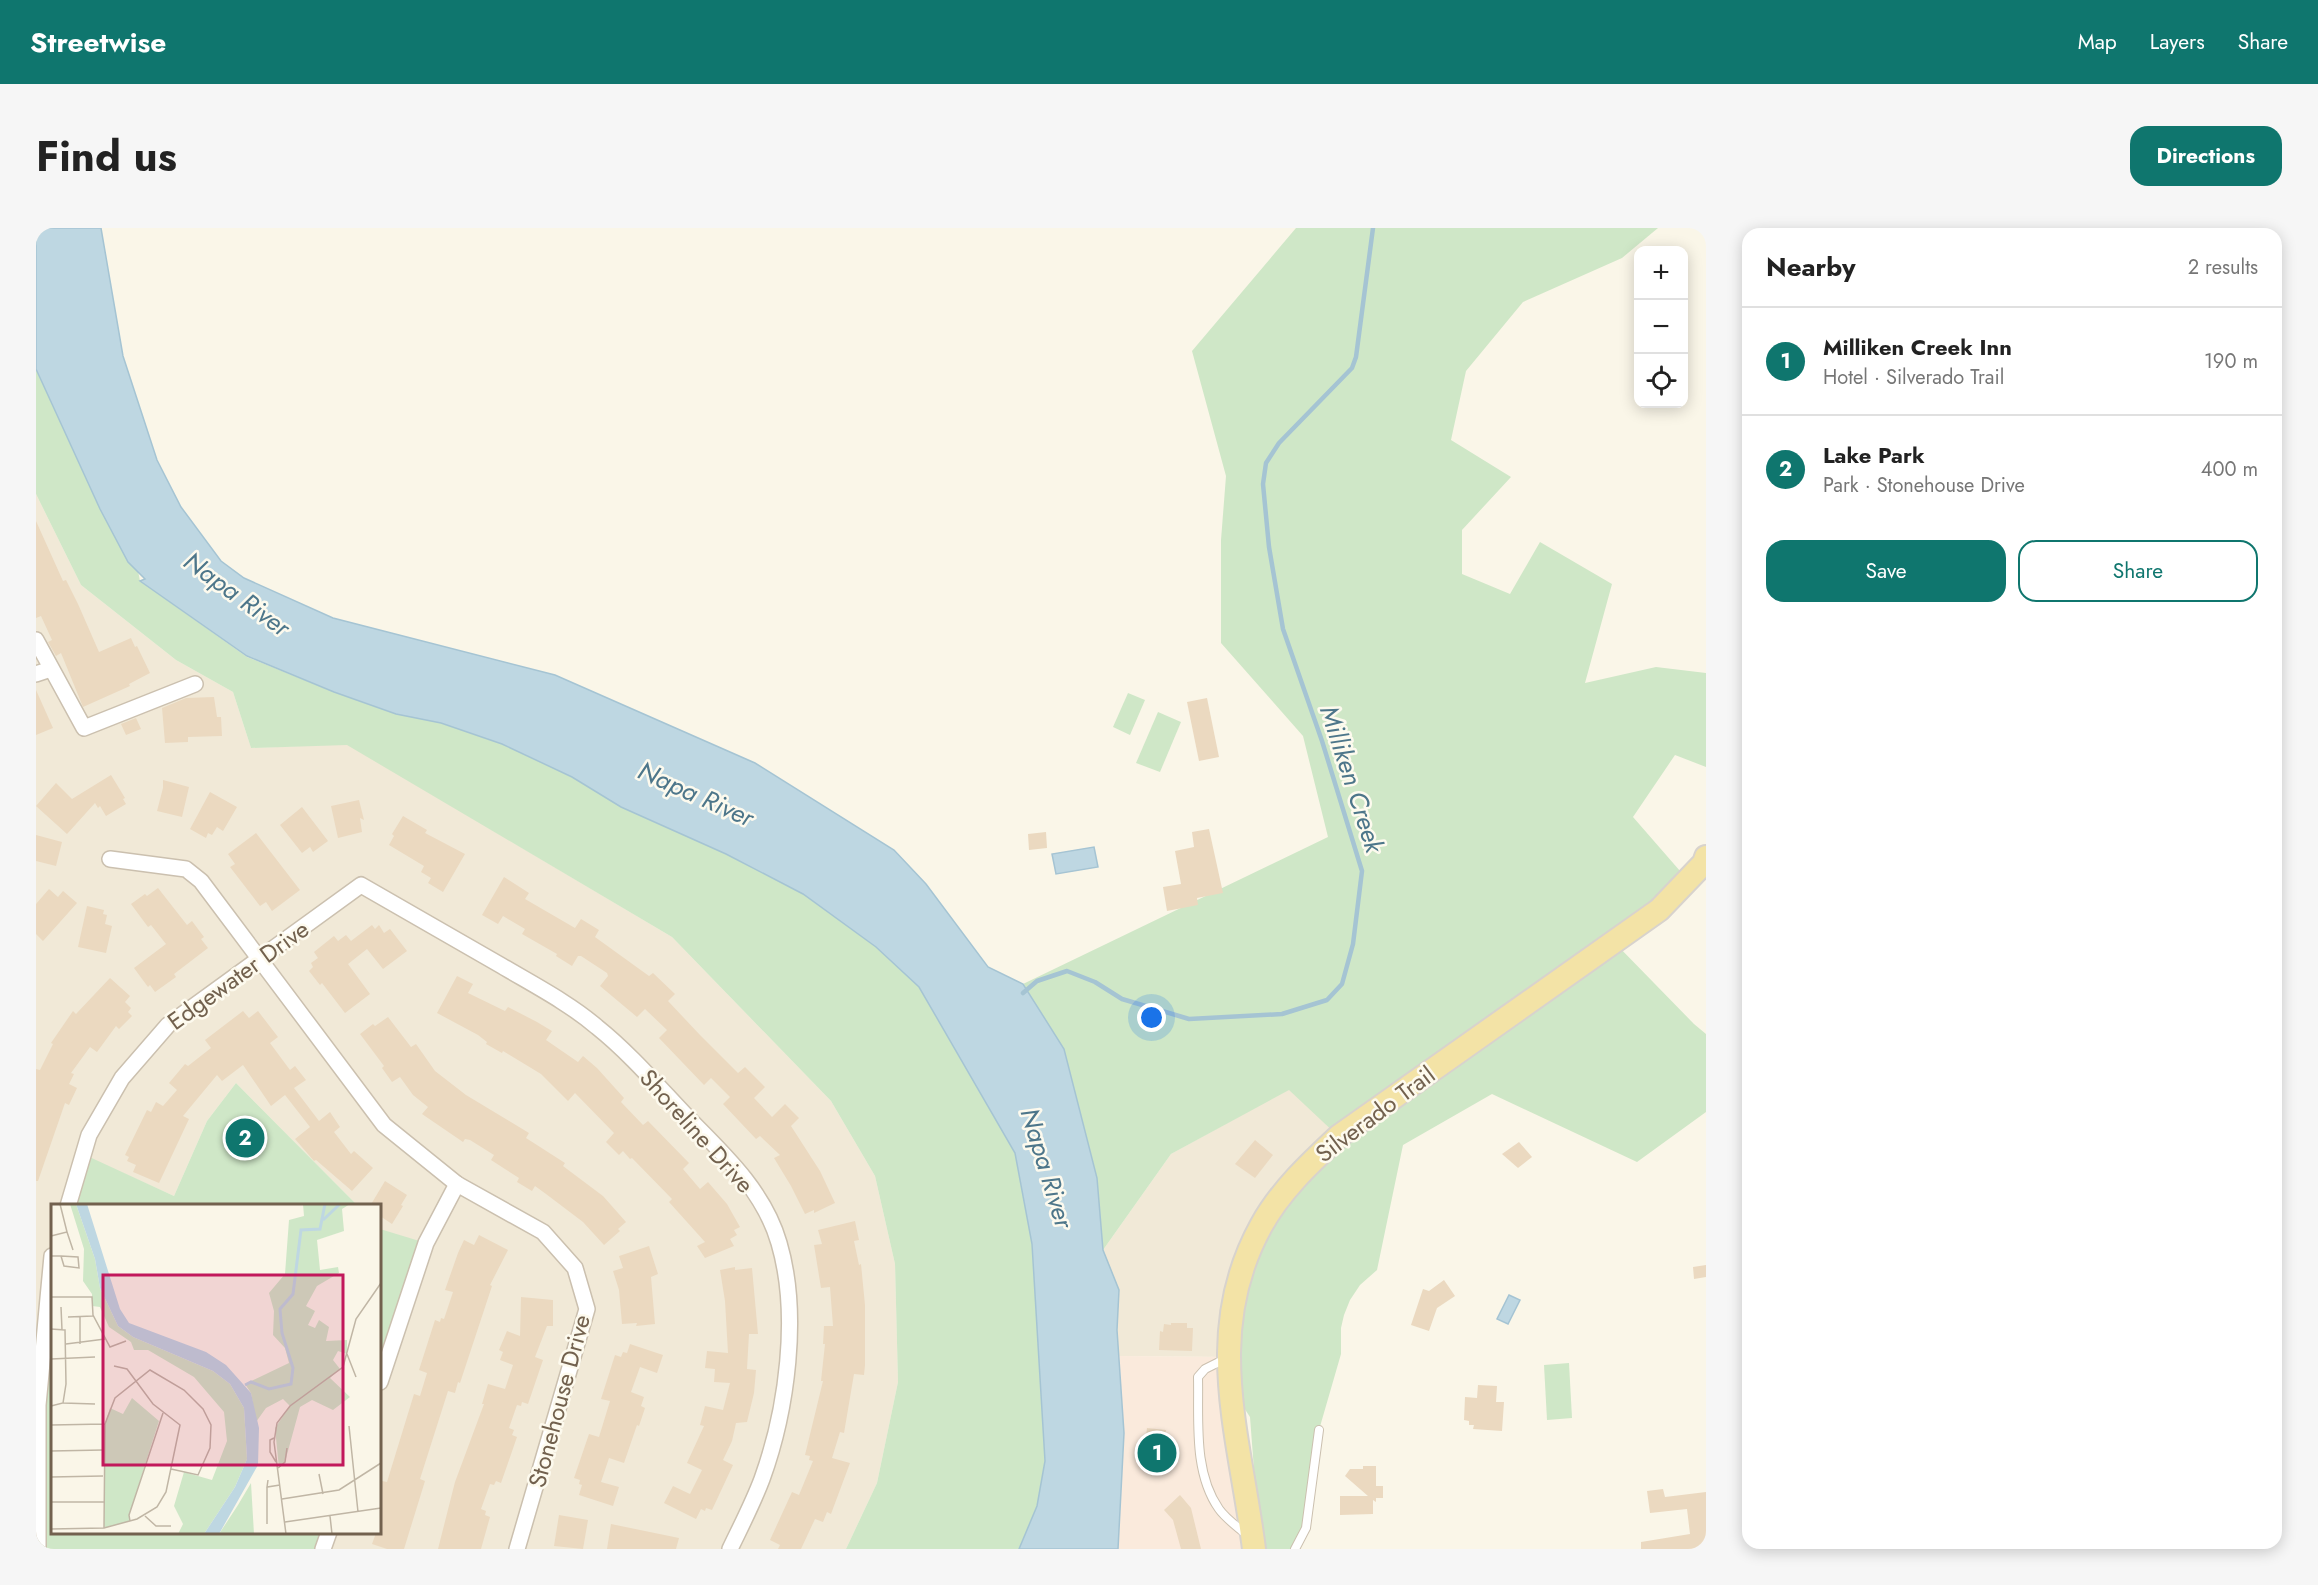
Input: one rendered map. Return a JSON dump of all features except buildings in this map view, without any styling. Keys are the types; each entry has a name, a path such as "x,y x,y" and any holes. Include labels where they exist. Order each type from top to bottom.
{"main road":[{"name":"Silverado Trail","path":"1254,1545 1229,1385 1229,1332 1236,1293 1247,1255 1261,1225 1282,1195 1339,1136 1659,910 1704,863 1706,857"}],"street":[{"path":"36,640 43,671 84,728 195,684"},
{"name":"Stonehouse Drive","path":"110,859 186,869 201,881 384,1125 457,1184 543,1232 575,1268 587,1309 517,1549"},
{"name":"Edgewater Drive","path":"69,1204 88,1135 122,1078 168,1025 361,885"},
{"name":"Shoreline Drive","path":"361,885 554,996 597,1026 730,1160 751,1187 767,1214 779,1242 786,1272 788,1321 786,1371 778,1426 762,1479 730,1549"},
{"path":"381,1379 426,1243 457,1184"},
{"path":"38,1549 38,1405 46,1261"},
{"path":"323,1549 329,1534"}],"lane":[{"path":"1229,1357 1205,1369 1198,1377 1200,1460 1209,1488 1220,1510 1254,1545"},
{"path":"1295,1549 1306,1528 1313,1458 1319,1430"}],"shaded area":[{"path":"36,494 81,585 176,660 233,692 251,748 347,744 672,937 831,1101 875,1176 895,1264 898,1382 877,1483 846,1549 323,1549 329,1534 381,1534 381,1204 356,1204 236,1083 207,1121 174,1196 83,1155 68,1204 51,1204 51,1274 36,1549"},
{"path":"1289,1089 1339,1136 1229,1357 1119,1356 1117,1330 1103,1250 1171,1154"},
{"path":"1119,1356 1229,1357 1254,1549 1118,1549 1124,1433"}],"green space":[{"path":"1296,228 1658,228 1622,258 1523,302 1466,371 1451,440 1511,477 1462,530 1462,574 1510,594 1540,542 1612,584 1585,683 1656,667 1706,673 1706,767 1675,755 1633,817 1687,879 1614,942 1706,1034 1706,1112 1637,1162 1492,1094 1403,1145 1377,1270 1360,1285 1344,1315 1341,1328 1341,1354 1319,1430 1306,1528 1295,1549 1260,1549 1250,1417 1229,1385 1247,1255 1338,1136 1289,1090 1171,1154 1103,1250 1097,1178 1064,1049 1023,984 1328,837 1303,736 1221,643 1221,540 1226,476 1192,351"},
{"path":"36,369 72,447 131,535 140,581 247,657 396,714 441,723 502,744 572,777 621,807 726,854 803,894 876,947 919,987 1015,1153 1032,1244 1045,1461 1037,1506 1019,1549 846,1549 877,1483 898,1382 895,1264 875,1176 831,1101 672,937 347,745 251,748 233,692 176,660 81,585 36,494"},
{"path":"1128,693 1145,700 1130,735 1113,727"},
{"path":"1158,712 1181,722 1160,772 1136,763"},
{"path":"236,1083 356,1204 69,1204 83,1154 174,1196 207,1121"},
{"path":"381,1229 426,1243 381,1385"},
{"path":"51,1277 51,1534 333,1534 328,1549 38,1549"},
{"path":"1569,1363 1572,1418 1547,1420 1544,1365"}],"water":[{"name":"Napa River","path":"36,228 101,228 123,356 157,460 181,507 221,561 244,578 333,618 555,675 755,763 894,850 926,884 988,967 1023,984 1064,1049 1097,1178 1103,1250 1119,1290 1117,1330 1124,1433 1118,1549 1019,1549 1037,1506 1045,1461 1032,1244 1015,1153 919,987 876,947 803,894 726,854 621,807 572,777 502,744 441,723 396,714 334,692 247,656 140,581 145,579 128,562 100,509 36,369"},
{"path":"1094,847 1098,867 1056,874 1052,854"},
{"path":"1509,1295 1520,1300 1508,1324 1497,1319"}],"waterway":[{"name":"Milliken Creek","path":"1023,993 1037,981 1067,971 1095,982 1122,999 1189,1019 1282,1014 1327,1000 1342,984 1353,944 1362,871 1322,741 1283,629 1269,547 1263,484 1266,463 1279,443 1352,368 1356,357 1373,228"}],"place":[{"name":"Lake Park","path":"245,1138"},
{"name":"Milliken Creek Inn","path":"1157,1453"}]}
